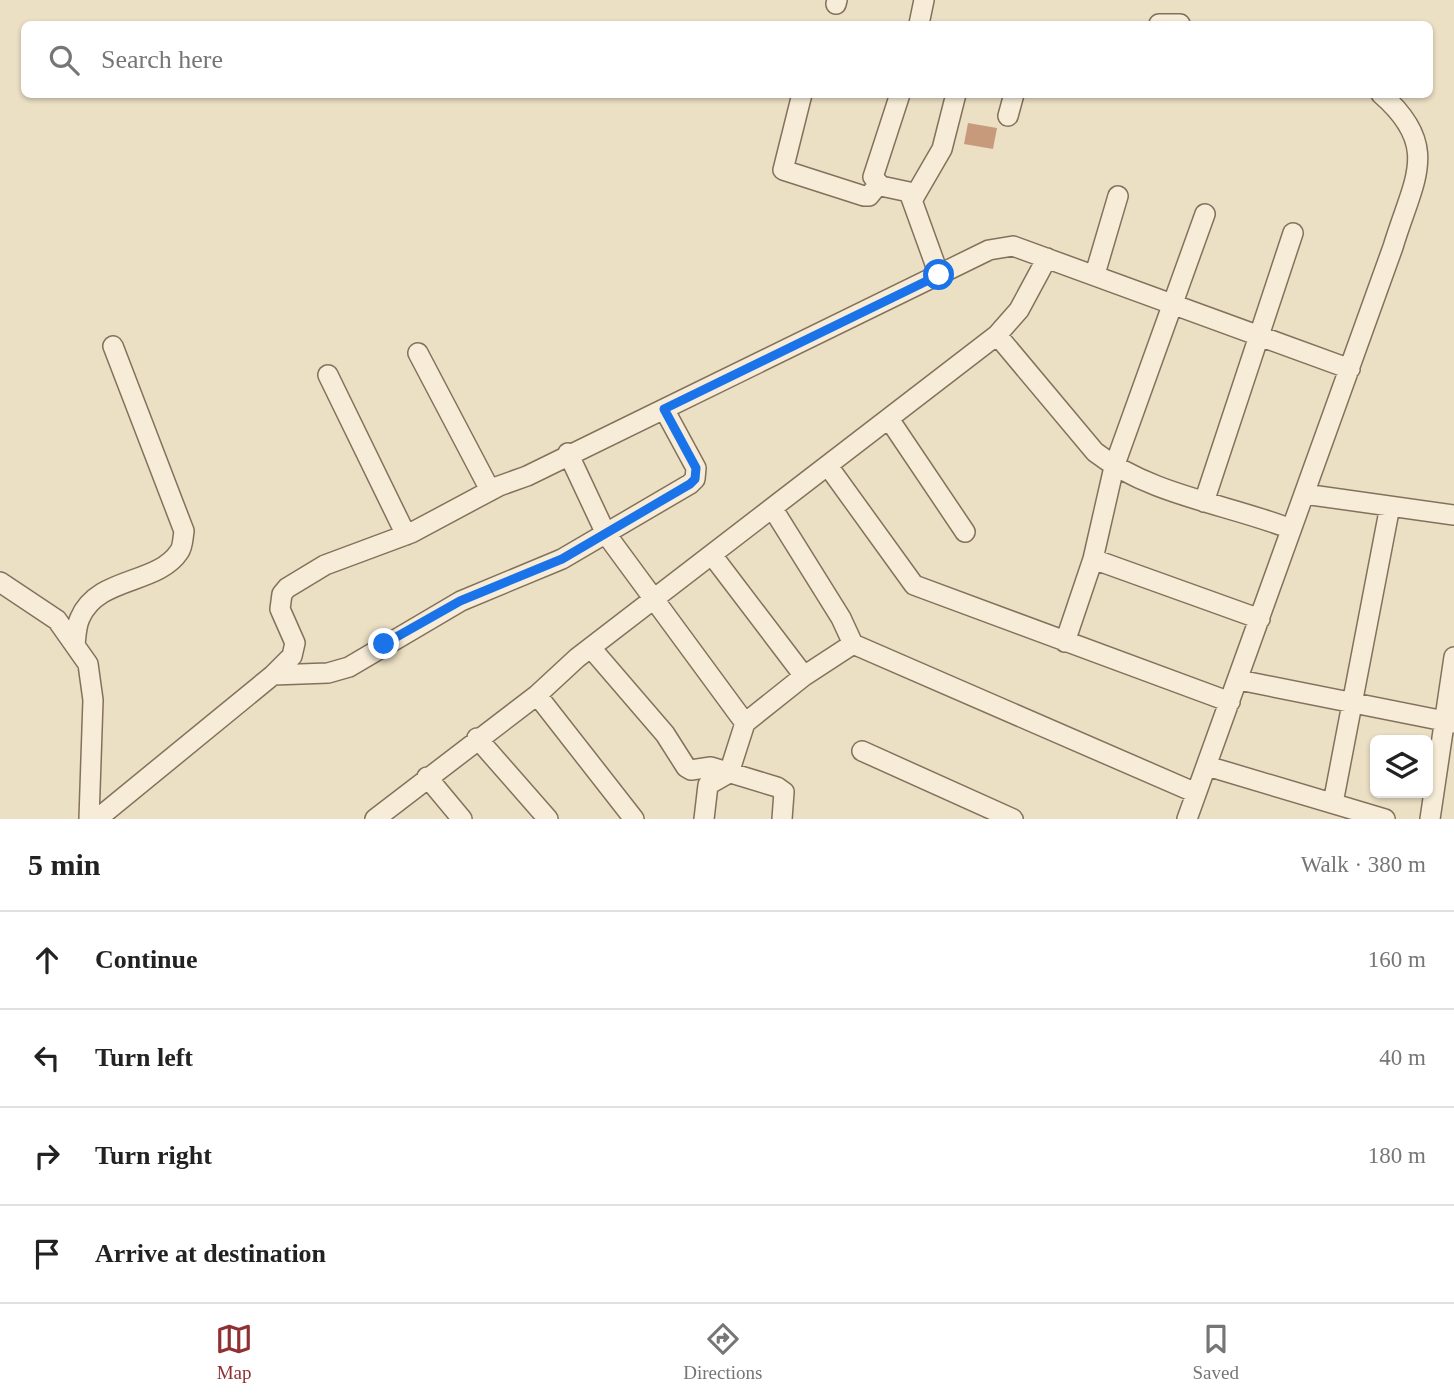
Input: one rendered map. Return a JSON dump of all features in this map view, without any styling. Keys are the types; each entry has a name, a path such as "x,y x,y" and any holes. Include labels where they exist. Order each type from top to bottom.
{"street":[{"path":"920,21 923,0"},
{"path":"801,98 783,170 864,196 869,195 878,185"},
{"path":"900,98 873,177 878,185 905,189 913,199 939,275"},
{"path":"913,199 942,149 955,98"},
{"path":"1008,116 1013,98"},
{"path":"1187,819 1394,247 1420,158 1412,127 1404,114 1386,98"},
{"path":"1095,274 1118,196"},
{"path":"1065,642 1093,559 1114,467 1205,214"},
{"path":"1205,502 1293,233"},
{"path":"97,819 273,675 292,656 295,643 280,609 282,594 287,589 325,565 406,535 490,490 515,482 568,453 1000,247 1013,246 1095,274 1349,369"},
{"path":"375,819 477,738 537,695 591,648 997,335 1019,310 1047,258"},
{"path":"997,335 1095,452 1114,467 1205,502 1255,515 1291,529"},
{"path":"75,645 79,619 92,600 112,587 167,563 180,551 184,531 113,346"},
{"path":"418,353 490,490"},
{"path":"328,375 406,535"},
{"path":"273,675 328,673 349,667 460,601 562,559 695,479 696,468 664,409"},
{"path":"888,419 965,532"},
{"path":"568,453 606,534 745,723"},
{"path":"828,466 914,585 1230,702"},
{"path":"1304,495 1454,515"},
{"path":"1333,803 1390,506"},
{"path":"773,509 841,618 853,644 1196,793"},
{"path":"712,555 804,676"},
{"path":"1093,559 1260,619"},
{"path":"0,582 57,620 88,664 93,700 89,819"},
{"path":"704,819 708,785 729,774 745,723 804,676 853,644"},
{"path":"591,648 665,734 686,768 691,771 711,767 777,787 783,792 782,819"},
{"path":"1430,819 1449,722 1454,657"},
{"path":"1239,680 1449,722"},
{"path":"537,695 634,819"},
{"path":"477,738 548,819"},
{"path":"862,751 1013,819"},
{"path":"1207,766 1385,819"},
{"path":"427,777 462,819"}],"building":[{"path":"968,123 997,128 993,149 964,144"}],"route":[{"path":"384,644 460,601 490,587 517,580 562,559 690,484 697,474 696,468 664,409 939,275"}]}
